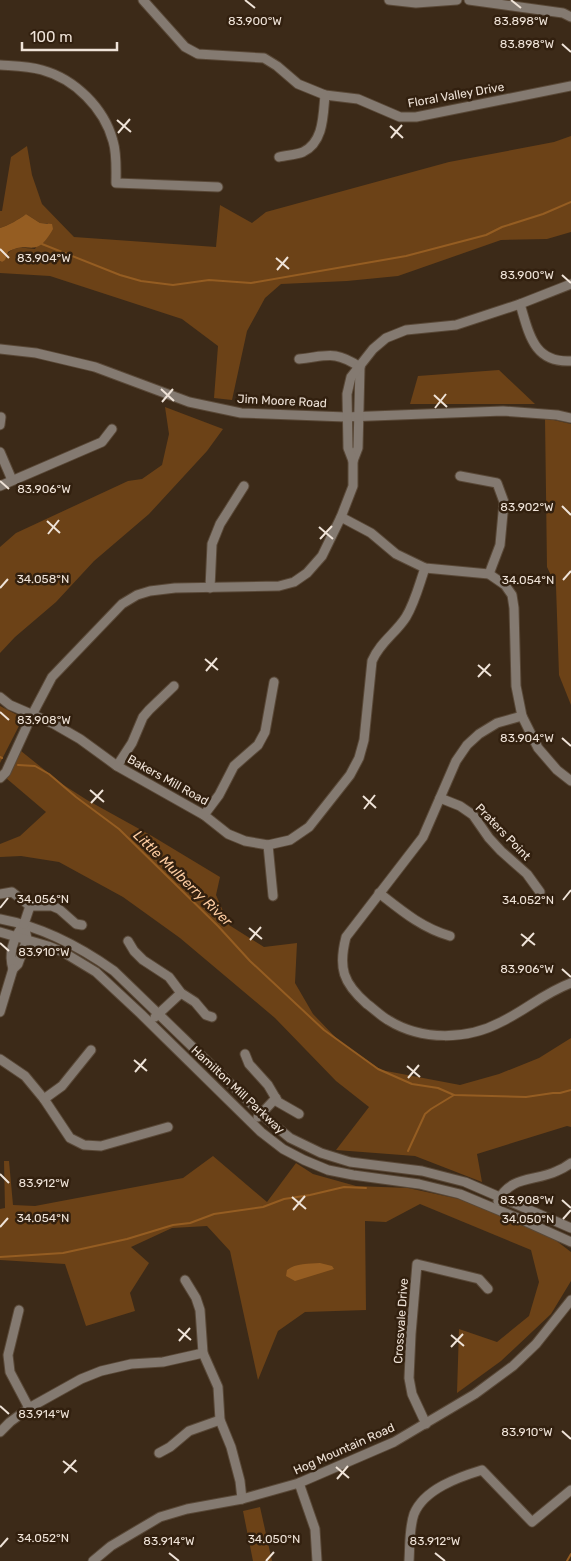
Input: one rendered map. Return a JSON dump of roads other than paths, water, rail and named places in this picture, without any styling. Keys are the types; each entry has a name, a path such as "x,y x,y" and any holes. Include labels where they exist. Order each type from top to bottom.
{"street":[{"name":"Floral Valley Drive","path":"142,0 185,47 198,54 264,58 278,66 298,84 325,95 358,99 400,117 416,117 571,86"},
{"path":"389,0 416,3 457,0"},
{"path":"469,0 563,13 571,17"},
{"path":"0,65 41,70 58,76 78,88 90,100 105,122 113,140 116,160 116,183 218,187"},
{"path":"279,156 302,152 315,142 322,126 325,95"},
{"path":"0,778 6,772 32,715 56,672 122,604 137,595 150,591 175,588 262,588 279,586 294,582 306,573 322,556 342,516 353,486 353,461 348,448 346,417 347,394 351,377 373,349 386,338 406,330 456,324 520,304 571,284"},
{"path":"520,304 532,339 538,350 554,360 571,360"},
{"name":"Jim Moore Road","path":"0,349 36,353 95,367 189,402 232,412 346,417 359,415 504,411 557,415 571,418"},
{"path":"299,359 334,355 346,358 360,367"},
{"path":"353,461 358,448 360,367"},
{"path":"0,486 102,442 112,429"},
{"path":"0,452 12,480"},
{"path":"460,476 497,484 504,502 500,545 489,574"},
{"path":"210,588 212,544 220,524 244,486"},
{"path":"342,516 371,533 396,554 410,562 425,568 489,574 505,585 512,595 514,608 516,686 522,716 538,748 557,770 571,781"},
{"name":"Bakers Mill Road","path":"0,697 10,705 80,740 117,766 204,815 228,834 245,841 268,846 290,840 309,827 350,775 359,758 364,740 372,661 377,649 406,618 413,604 425,568"},
{"path":"204,815 219,796 234,766 258,745 265,732 274,682"},
{"path":"117,766 132,743 143,718 174,686"},
{"path":"522,716 498,724 479,734 467,745 456,761 424,837 346,937 342,954 342,968 344,976 359,996 387,1020 406,1029 429,1034 457,1036 482,1032 503,1022 554,990 571,984"},
{"name":"Praters Point","path":"440,798 460,806 472,816 495,844 527,874 540,892"},
{"path":"268,846 273,896"},
{"path":"0,894 12,892 30,906 52,906 59,909 76,924 82,925"},
{"path":"379,893 415,921 436,932 450,936"},
{"path":"13,969 11,961 15,935 24,924 30,906"},
{"name":"Hamilton Mill Parkway","path":"0,919 24,924 63,939 88,952 114,970 261,1114 290,1138 321,1153 350,1162 422,1171 464,1182 571,1228"},
{"path":"0,1012 13,969 18,964 27,939 24,924"},
{"name":"Hamilton Mill Parkway","path":"0,932 15,935 63,952 96,972 252,1123 283,1149 328,1170 419,1184 460,1194 571,1242"},
{"path":"128,941 143,960 169,977 181,993 195,1002 206,1015 212,1017"},
{"path":"150,1023 181,993"},
{"path":"44,1099 62,1086 91,1050"},
{"path":"245,1054 249,1064 268,1085 276,1098 288,1109 299,1114"},
{"path":"0,1058 25,1076 44,1099 70,1138 84,1145 101,1146 168,1127"},
{"path":"252,1123 276,1098"},
{"path":"495,1208 507,1187 520,1180 558,1171 571,1163"},
{"name":"Crossvale Drive","path":"426,1424 412,1394 409,1378 417,1264 479,1279 488,1289"},
{"path":"185,1280 196,1298 200,1310 204,1354 218,1388 220,1420 231,1447 240,1481 242,1499"},
{"name":"Hog Mountain Road","path":"93,1561 112,1546 160,1517 187,1509 242,1499 299,1484 394,1442 475,1394 513,1366 536,1344 571,1300"},
{"path":"19,1310 8,1355 10,1372 30,1408"},
{"path":"0,1432 10,1422 30,1408 81,1379 101,1371 131,1364 178,1360 204,1354"},
{"path":"159,1453 170,1447 189,1431 220,1420"},
{"path":"409,1561 414,1514 424,1498 456,1478 482,1470 532,1522 571,1490"},
{"path":"299,1484 315,1529 317,1561"}],"waterway":[{"path":"42,244 120,275 141,281 173,285 209,280 251,283 406,256 486,235 502,227 543,214 571,202"},
{"name":"Little Mulberry River","path":"18,765 35,766 49,774 119,829 218,926 250,961 324,1030 378,1069 412,1084 438,1088 454,1095 526,1097 571,1090"},
{"path":"408,1151 425,1114 454,1095"},
{"path":"0,1257 63,1253 127,1239 173,1225 190,1223 214,1214 263,1207 284,1199 344,1187 366,1188"},
{"path":"567,1561 571,1554"}]}
